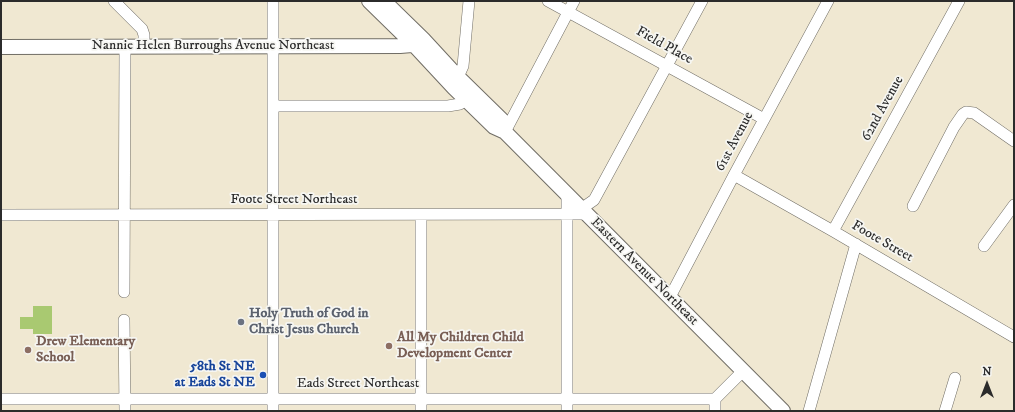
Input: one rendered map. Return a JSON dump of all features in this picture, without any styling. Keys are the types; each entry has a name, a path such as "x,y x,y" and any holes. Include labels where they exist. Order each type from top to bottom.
{"main road":[{"name":"Eastern Avenue Northeast","path":"369,1 419,42 458,77 503,121 505,132"},
{"name":"Eastern Avenue Northeast","path":"384,1 419,42 454,88 494,127 505,132 783,411"},
{"name":"Nannie Helen Burroughs Avenue Northeast","path":"1,47 400,46 419,42"}],"street":[{"path":"114,1 142,29 144,35 144,46"},
{"path":"273,1 273,411"},
{"path":"458,77 463,66 469,1"},
{"name":"Field Place","path":"548,1 764,119"},
{"path":"505,132 574,1"},
{"path":"584,212 594,200 702,1"},
{"name":"61st Avenue","path":"670,297 828,1"},
{"name":"62nd Avenue","path":"833,230 959,1"},
{"path":"124,292 125,47"},
{"path":"273,106 448,106 460,104 466,100"},
{"path":"913,206 954,127 963,114 968,111 974,112 1014,141"},
{"name":"Foote Street","path":"734,175 833,230 1014,337"},
{"path":"567,194 567,411"},
{"path":"984,246 1014,205"},
{"name":"Foote Street Northeast","path":"1,215 421,215 567,214 584,212"},
{"path":"421,215 421,411"},
{"path":"809,411 856,244"},
{"path":"124,320 125,411"},
{"path":"715,411 715,399 743,371"},
{"path":"945,411 955,378"},
{"name":"Eads Street Northeast","path":"1,399 715,399"}],"green space":[{"path":"33,306 52,306 52,334 33,334 33,329 20,329 20,317 33,317"}],"place":[{"name":"Holy Truth of God in Christ Jesus Church","path":"241,322"},
{"name":"All My Children Child Development Center","path":"389,346"},
{"name":"Drew Elementary School","path":"28,350"},
{"name":"58th St NE at Eads St NE","path":"263,375"}]}
